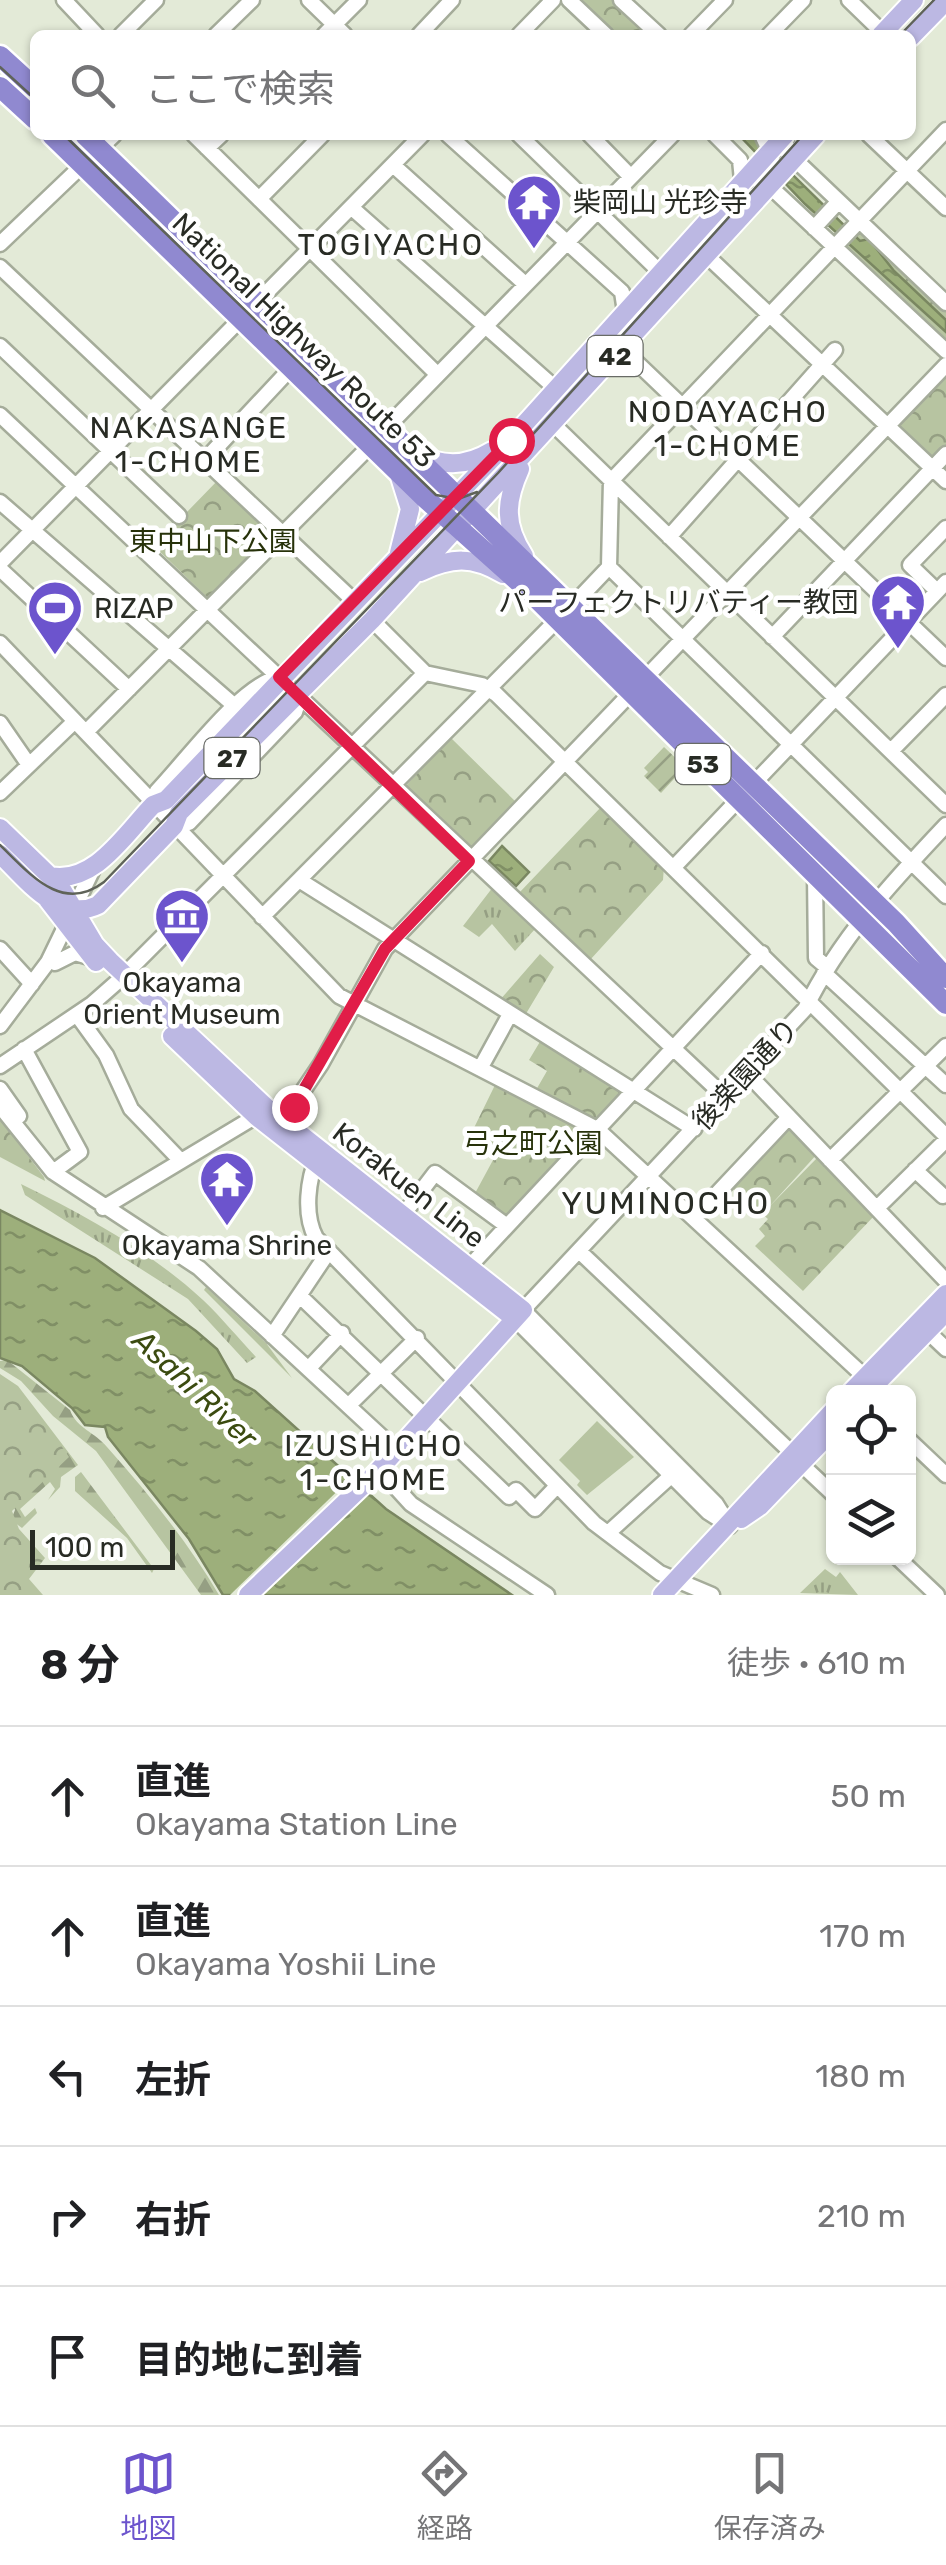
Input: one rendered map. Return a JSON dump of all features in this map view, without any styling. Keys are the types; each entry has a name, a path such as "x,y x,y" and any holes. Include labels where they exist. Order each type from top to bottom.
{"highway":[{"path":"0,56 30,83"},
{"path":"0,87 30,114"},
{"name":"National Highway Route 53","path":"58,140 252,312 379,436 394,467 457,512 527,578 563,614 629,694 874,902 946,978"},
{"name":"National Highway Route 53","path":"100,140 252,312 293,366 379,436 408,450 457,512"},
{"name":"National Highway Route 53","path":"563,614 644,678 815,875 946,1004"}],"main road":[{"path":"886,30 914,0"},
{"path":"916,31 946,1"},
{"name":"42","path":"457,512 526,454 627,350 706,254 811,140"},
{"name":"42","path":"457,512 554,388 773,144"},
{"path":"408,450 444,465 458,464 472,462 511,440"},
{"name":"42","path":"526,454 507,511 527,578"},
{"path":"394,467 406,486 410,509 408,531 394,562"},
{"name":"27","path":"95,865 150,802 170,796 272,690 279,677 394,562 457,512"},
{"name":"27","path":"71,927 98,905 174,826 179,812 286,703 300,697 372,620 412,576 457,512"},
{"path":"412,576 442,562 470,560 527,578"},
{"name":"Korakuen Line","path":"0,828 49,876 71,927 262,1113 519,1314"},
{"path":"0,854 71,927"},
{"path":"49,876 76,876 95,865"},
{"name":"Korakuen Line","path":"318,1156 470,1267 519,1314"},
{"path":"867,1385 946,1294"},
{"path":"867,1385 946,1312"},
{"path":"248,1595 397,1451 519,1314"},
{"path":"662,1595 730,1526 760,1506 826,1420"},
{"path":"796,1458 826,1435"}],"street":[{"path":"64,0 92,30"},
{"path":"126,30 156,0"},
{"path":"221,30 252,0"},
{"path":"309,0 332,30"},
{"path":"336,30 359,0"},
{"path":"424,30 452,0"},
{"path":"524,30 553,0"},
{"path":"569,0 601,30"},
{"path":"696,30 725,0"},
{"path":"774,30 802,0"},
{"path":"848,0 878,30"},
{"path":"628,2 654,30"},
{"path":"262,917 609,567 611,480 946,130"},
{"path":"0,244 84,164 100,140"},
{"path":"199,140 437,374"},
{"path":"207,148 215,140"},
{"path":"259,199 317,140"},
{"path":"130,689 0,566 417,140"},
{"path":"453,140 622,292 627,350"},
{"path":"524,140 660,271"},
{"path":"595,140 632,177"},
{"path":"0,792 28,762 130,689 667,140"},
{"path":"720,140 737,156 742,180 758,177 826,214 946,351"},
{"path":"874,140 946,208"},
{"path":"737,156 773,144 785,148 826,214 846,233 946,303"},
{"path":"773,144 794,158"},
{"path":"769,185 773,144"},
{"path":"393,165 525,284"},
{"path":"352,208 554,388"},
{"path":"706,254 946,482"},
{"path":"0,267 355,602"},
{"path":"594,344 610,340 627,350 946,658"},
{"path":"0,346 180,516"},
{"path":"669,537 835,350"},
{"path":"279,1126 321,1064 352,1002 392,941 946,364"},
{"path":"205,460 293,366"},
{"path":"0,416 469,861 724,1096"},
{"path":"552,424 946,804"},
{"path":"772,637 946,454"},
{"path":"0,502 236,707"},
{"path":"674,867 942,587 910,565 946,528"},
{"path":"609,567 946,896"},
{"path":"372,620 425,674 489,688 762,952 946,1138 877,1208"},
{"path":"0,642 339,996 597,1129 867,1385"},
{"path":"0,1066 77,1015 120,978 425,674"},
{"path":"150,802 236,707 263,681 279,677"},
{"path":"891,750 946,695"},
{"path":"0,723 28,762"},
{"name":"後楽園通り","path":"519,1314 694,1129 809,1000 874,902 946,825"},
{"path":"0,1038 55,963 95,865"},
{"path":"815,875 816,958 946,1085"},
{"path":"299,880 509,1016 694,1129"},
{"path":"0,1026 71,927"},
{"path":"0,949 32,984"},
{"path":"55,963 75,953 94,951"},
{"path":"470,1267 762,952"},
{"path":"77,1015 106,1054 130,1109 180,1161"},
{"path":"481,1067 509,1016"},
{"path":"830,1160 946,1046"},
{"path":"24,1048 80,1152 53,1172"},
{"path":"746,1072 946,1281"},
{"path":"0,1089 27,1131 25,1140"},
{"path":"0,1106 53,1172 198,1268 397,1451"},
{"path":"103,1208 262,1113"},
{"path":"694,1218 789,1117"},
{"path":"318,1156 309,1178 310,1223 329,1251 557,1486 608,1532 677,1580 712,1595"},
{"path":"916,1170 943,1196"},
{"path":"403,1215 435,1173 506,1226"},
{"path":"272,1336 329,1251"},
{"path":"579,1251 826,1487"},
{"path":"300,1296 509,1497 516,1490 535,1509 557,1486"},
{"path":"519,1314 672,1476 708,1512 730,1526"},
{"path":"519,1314 716,1504 730,1526"},
{"path":"927,1332 946,1350"},
{"path":"307,1368 342,1333"},
{"path":"349,1405 417,1338"},
{"path":"916,1447 946,1475"},
{"path":"377,1471 410,1504 547,1595"},
{"path":"608,1532 672,1476"},
{"path":"906,1565 938,1595"}],"green space":[{"path":"576,0 614,0 647,30 609,30"},
{"path":"861,229 946,309 946,345 845,249"},
{"path":"946,373 946,450 931,459 899,428 899,421"},
{"name":"東中山下公園","path":"219,479 273,532 273,537 214,598 208,598 154,546"},
{"path":"450,737 517,803 474,849 468,849 404,788"},
{"path":"664,747 685,767 661,793 644,776 648,772 644,768"},
{"path":"602,806 664,866 663,880 590,960 519,893"},
{"path":"493,887 536,928 515,951 492,924 479,937 463,926"},
{"path":"540,954 554,967 524,1017 499,1001"},
{"path":"541,1040 625,1090 595,1122 536,1090 547,1071 529,1060"},
{"name":"弓之町公園","path":"495,1085 589,1134 508,1221 473,1197 499,1149 471,1134"},
{"path":"0,1119 44,1177 45,1181 0,1157"},
{"path":"791,1124 818,1153 768,1208 817,1158 874,1216 803,1291 755,1246 765,1236 759,1229 768,1219 732,1188"},
{"path":"21,1184 93,1222 162,1266 203,1300 256,1357 247,1363 188,1299 25,1195"},
{"path":"206,1287 266,1343 292,1378 204,1290"},
{"path":"7,1360 70,1410 77,1422 107,1447 167,1518 219,1595 201,1595 96,1451 53,1416 21,1381 0,1368 0,1361"},
{"path":"0,1374 18,1386 78,1465 61,1477 60,1487 48,1500 55,1489 50,1482 20,1509 25,1517 35,1508 37,1513 22,1528 11,1520 15,1510 0,1472"},
{"path":"0,1386 39,1417 69,1457 12,1511 19,1529 45,1558 29,1579 43,1595 0,1595"},
{"path":"597,1421 634,1457 587,1495 577,1485 580,1481 559,1460"},
{"path":"81,1472 154,1569 152,1573 127,1538 75,1491 75,1477"},
{"path":"825,1569 836,1577 840,1572 858,1595 800,1593"}],"water":[{"path":"744,140 757,140 860,241 869,239 894,271 946,320 946,332 805,204"},
{"path":"502,846 529,872 516,886 489,861"},
{"name":"Asahi River","path":"0,1210 95,1258 196,1331 217,1349 234,1379 255,1391 386,1509 512,1595 223,1595 189,1539 108,1437 105,1427 85,1425 72,1408 22,1366 0,1358"}],"pier":[{"path":"355,1474 371,1487 259,1595 230,1595"}],"tram line":[{"path":"905,30 934,0"},
{"path":"0,67 30,94"},
{"path":"69,140 436,495 458,499 477,492"},
{"path":"0,845 35,878 61,892 89,891 104,882 498,473 798,140"}],"place":[{"name":"柴岡山 光珍寺","path":"534,251"},
{"name":"パーフェクトリバティー教団","path":"898,651"},
{"name":"RIZAP","path":"55,657"},
{"name":"Okayama Orient Museum","path":"182,965"},
{"name":"Okayama Shrine","path":"227,1228"}],"district":[{"name":"TOGIYACHO","path":"391,245"},
{"name":"NODAYACHO 1-CHOME","path":"728,429"},
{"name":"NAKASANGE 1-CHOME","path":"189,445"},
{"name":"YUMINOCHO","path":"666,1203"},
{"name":"IZUSHICHO 1-CHOME","path":"374,1463"}],"route":[{"path":"294,1107 385,949 469,861 279,677 511,440"}]}
